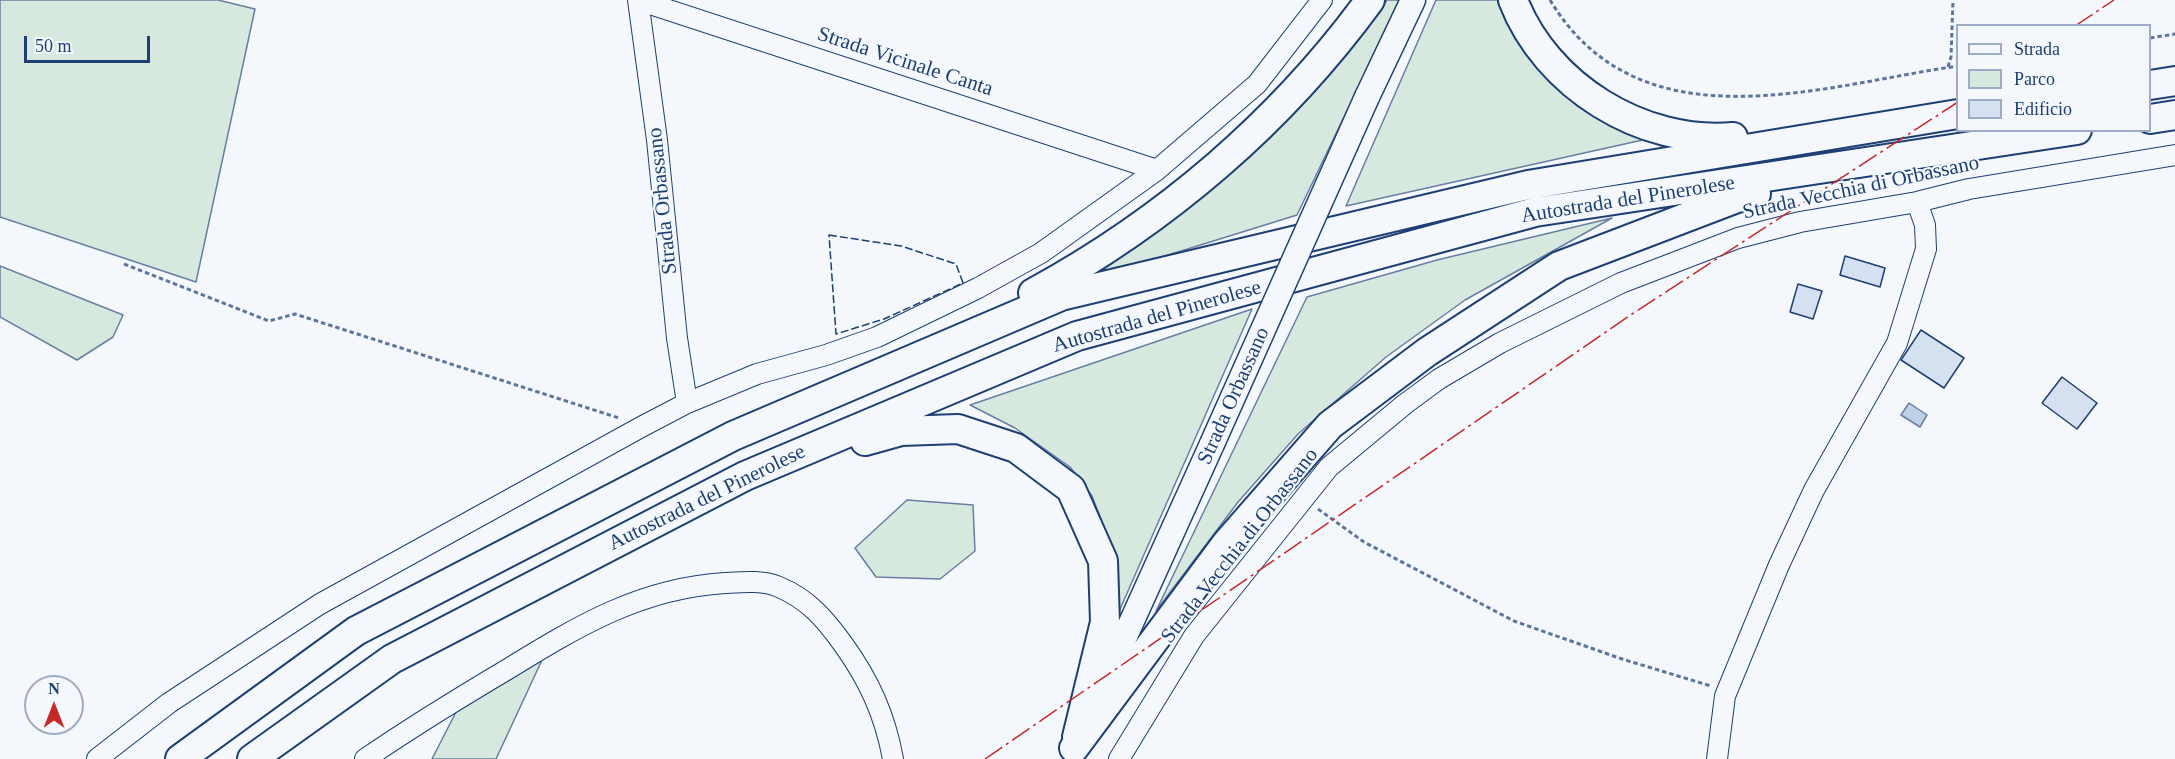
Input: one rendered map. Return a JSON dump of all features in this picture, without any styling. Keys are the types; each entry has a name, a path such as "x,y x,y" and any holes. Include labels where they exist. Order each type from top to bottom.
{"highway":[{"path":"733,436 995,314 1066,275 1136,230 1190,190 1266,122 1334,47 1370,0"},
{"path":"1513,0 1532,37 1554,66 1607,108 1649,128 1706,139 1914,120"},
{"path":"2151,85 2175,81"},
{"name":"Autostrada del Pinerolese","path":"180,759 356,631 733,436 1061,296 1528,185 1956,114"},
{"path":"2151,119 2175,115"},
{"name":"Autostrada del Pinerolese","path":"252,759 392,659 745,476 1077,336 1535,212 2065,132"},
{"path":"1072,753 1226,544 1330,425 1427,352 1559,266 1737,198 1940,152"},
{"path":"745,476 902,431 958,429 1016,448 1071,489 1103,561 1105,622 1072,753"}],"main road":[{"name":"Strada Orbassano","path":"1072,753 1367,97 1413,0"}],"street":[{"name":"Strada Vicinale Canta","path":"638,0 1158,170"},
{"name":"Strada Orbassano","path":"638,0 657,140 676,338 687,403"},
{"path":"97,759 170,703 320,604 643,426 687,403 757,374 826,355 877,336 978,288 1041,253 1158,170 1257,84 1322,0"},
{"name":"Strada Vecchia di Orbassano","path":"1119,759 1194,636 1329,467 1439,379 1554,314 1621,283 1738,238 1800,222 1917,202 1969,189 2175,155"},
{"path":"1717,759 1725,696 1751,629 1809,500 1897,343 1926,249 1925,225 1917,202"},
{"path":"365,759 428,716 609,611 665,592 706,585 750,582 777,586 792,593 811,605 826,622 872,690 884,717 893,759"}],"path":[{"path":"1550,0 1570,29 1607,62 1649,84 1690,95 1785,94 1870,83 1956,66"},
{"path":"1948,67 1951,57 1953,0"},
{"path":"2151,38 2175,34"},
{"path":"123,264 269,321 295,314 643,426"},
{"path":"1307,495 1319,511 1364,542 1514,621 1622,660 1711,686 1725,696"}],"green space":[{"path":"0,0 218,0 255,9 196,282 0,217"},
{"path":"1387,0 1400,0 1297,215 1107,274 1104,269 1221,179 1293,113 1327,78"},
{"path":"1436,0 1504,0 1647,139 1346,206"},
{"path":"1612,218 1465,300 1386,357 1298,434 1238,502 1156,611 1307,297 1437,260"},
{"path":"0,266 123,315 113,337 77,360 0,317"},
{"path":"1252,309 1117,616 1113,550 1092,496 1070,467 1015,428 970,405"},
{"path":"907,500 973,505 975,551 940,579 876,577 855,548"},
{"path":"542,660 496,759 432,759 456,712"}],"water":[{"path":"1909,403 1927,415 1920,427 1901,415"}],"building":[{"path":"1845,256 1885,268 1880,287 1840,275"},
{"path":"1798,284 1822,291 1813,319 1790,312"},
{"path":"1921,330 1964,358 1944,388 1901,360"},
{"path":"2062,377 2097,403 2077,429 2042,403"}],"fence":[{"path":"829,235 901,246 956,264 963,283 884,319 836,334 829,235"}],"power":[{"path":"2078,24 2114,0"},
{"path":"985,759 1632,314 1956,103"}]}
